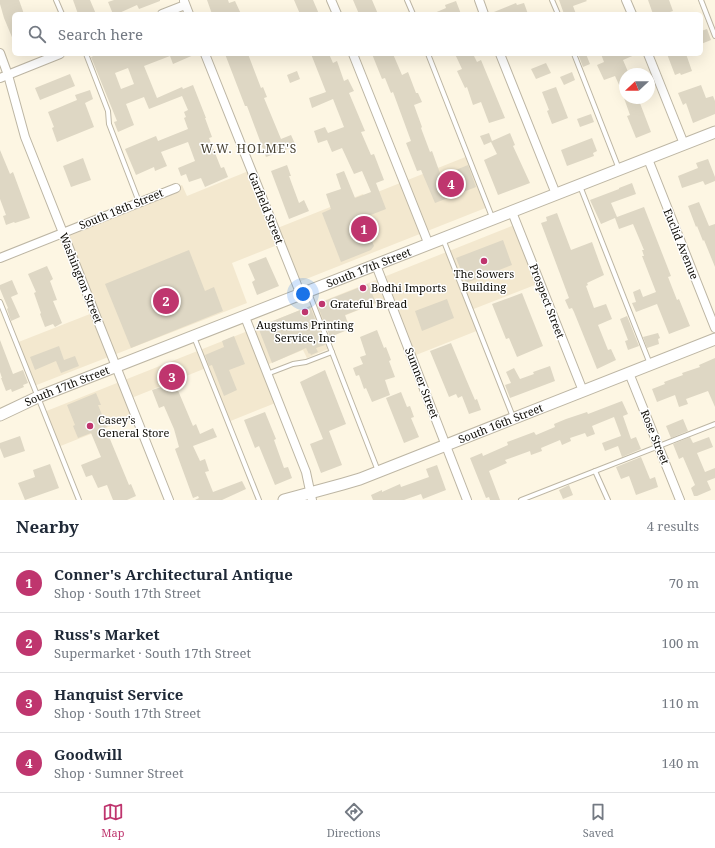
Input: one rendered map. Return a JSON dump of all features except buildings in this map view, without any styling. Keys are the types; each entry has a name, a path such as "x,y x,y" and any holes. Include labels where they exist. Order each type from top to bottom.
{"main road":[{"name":"South 17th Street","path":"0,415 38,397 715,132"},
{"name":"South 16th Street","path":"284,500 311,497 715,339"}],"street":[{"path":"331,0 336,12"},
{"path":"479,0 483,12"},
{"path":"626,0 631,12"},
{"path":"166,12 184,2 188,12"},
{"name":"Washington Street","path":"0,53 8,75 25,137 169,500"},
{"path":"0,78 55,56"},
{"name":"Garfield Street","path":"206,56 305,293"},
{"path":"354,56 429,244"},
{"path":"501,56 556,194"},
{"path":"649,56 684,144"},
{"name":"Euclid Avenue","path":"648,159 715,328"},
{"name":"South 18th Street","path":"0,258 176,188"},
{"name":"Prospect Street","path":"512,212 583,391"},
{"name":"Sumner Street","path":"376,265 467,500"},
{"path":"245,317 306,472 311,497"},
{"name":"Rose Street","path":"629,373 680,500"}],"lane":[{"path":"56,0 61,12"},
{"path":"407,0 411,12"},
{"path":"552,0 557,12"},
{"path":"701,0 715,36"},
{"path":"87,56 108,111 109,124 140,202"},
{"path":"429,56 493,219"},
{"path":"575,56 620,170"},
{"path":"580,185 651,365"},
{"path":"443,239 513,418"},
{"path":"305,293 332,352 378,471"},
{"path":"0,302 79,500"},
{"path":"194,337 259,500"},
{"path":"267,374 332,352"},
{"path":"521,500 715,424"},
{"path":"595,471 608,500"}],"shaded area":[{"path":"468,156 488,207 296,283 280,244 232,263 247,303 34,386 16,343 95,312 63,232 182,185 187,196 251,170 275,229 363,194 365,197"},
{"path":"517,224 540,283 471,310 479,330 411,357 388,298 322,325 330,348 307,358 303,350 264,366 278,402 228,422 206,368 129,399 136,416 58,447 44,412"}],"place":[{"name":"Goodwill","path":"451,184"},
{"name":"Conner's Architectural Antique","path":"364,229"},
{"name":"The Sowers Building","path":"484,261"},
{"name":"Bodhi Imports","path":"363,288"},
{"name":"Russ's Market","path":"166,301"},
{"name":"Grateful Bread","path":"322,304"},
{"name":"Augstums Printing Service, Inc","path":"305,312"},
{"name":"Hanquist Service","path":"172,377"},
{"name":"Casey's General Store","path":"90,426"}],"district":[{"name":"W.W. HOLME'S","path":"249,149"}]}
